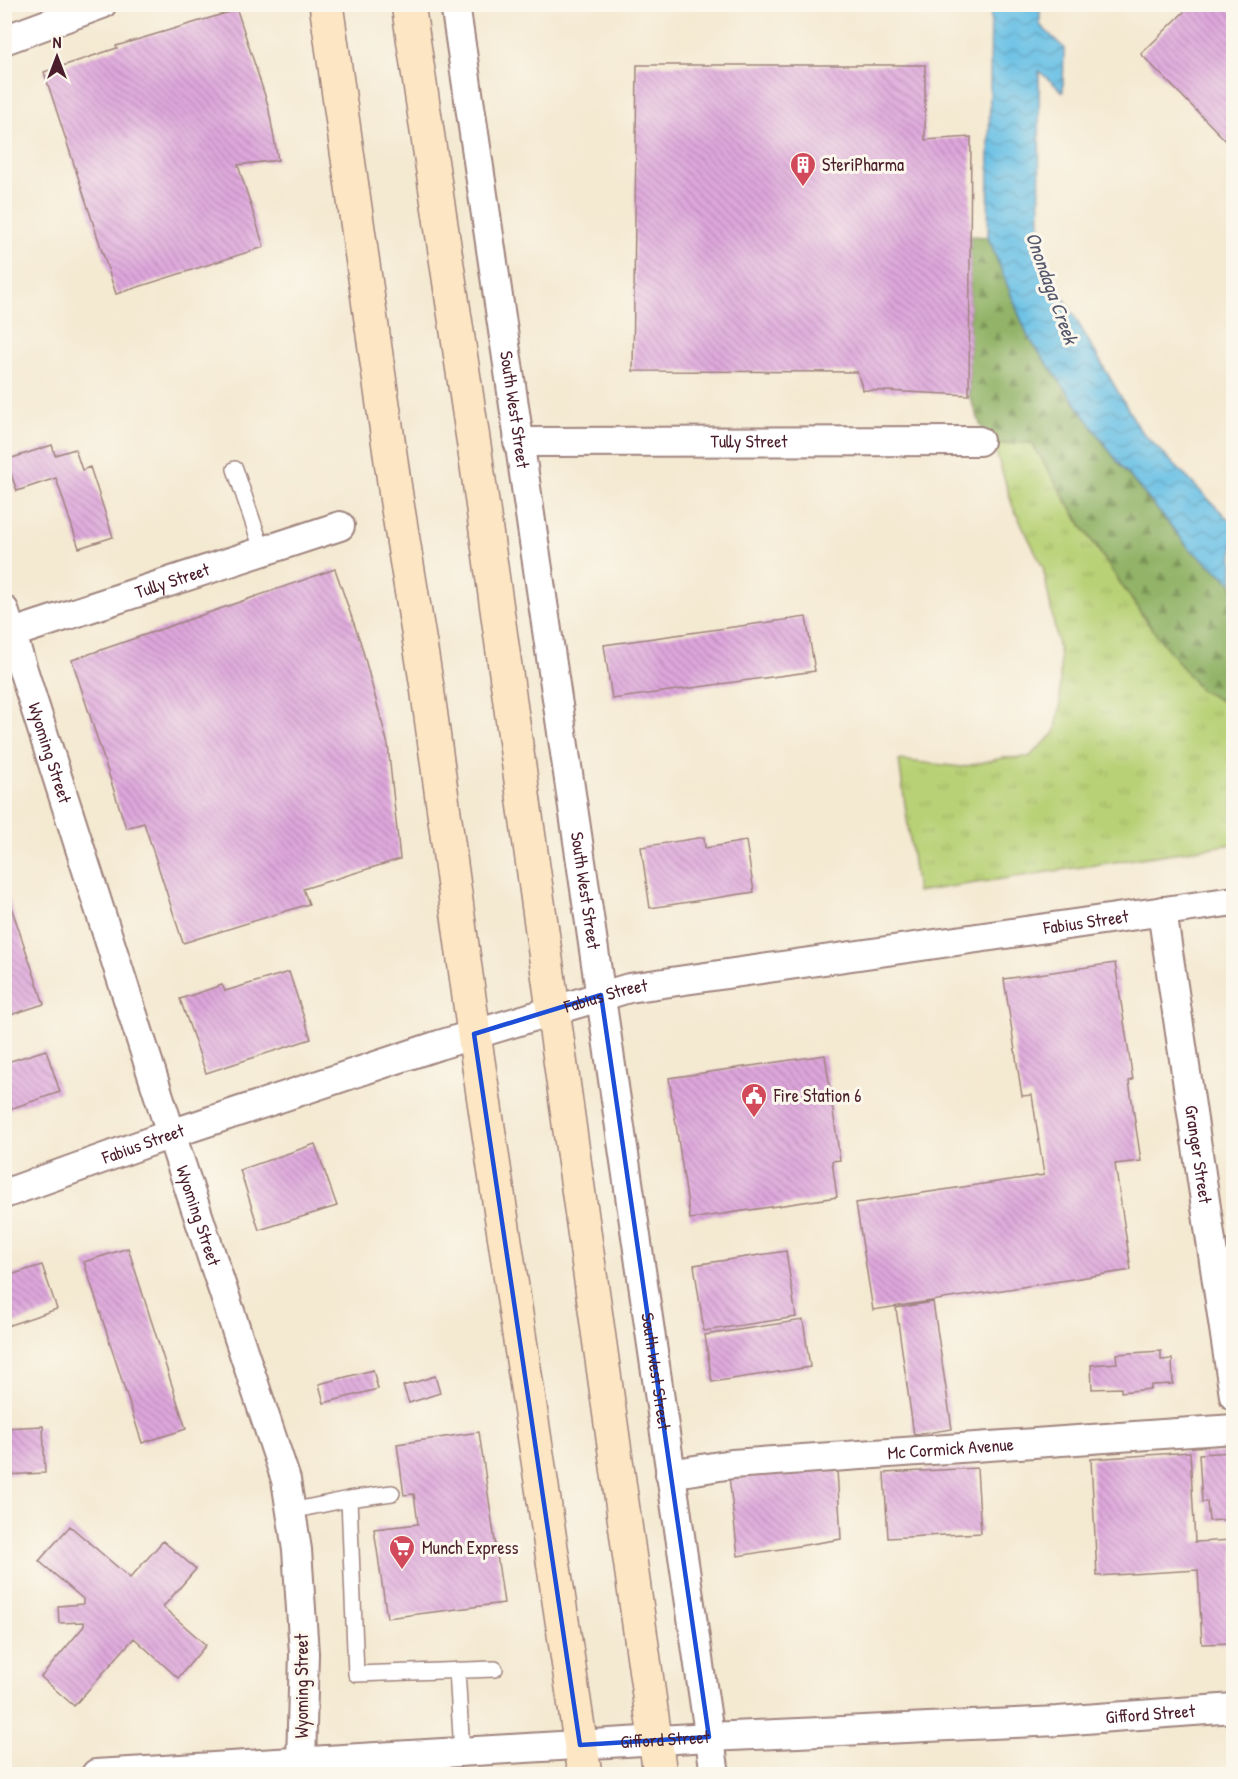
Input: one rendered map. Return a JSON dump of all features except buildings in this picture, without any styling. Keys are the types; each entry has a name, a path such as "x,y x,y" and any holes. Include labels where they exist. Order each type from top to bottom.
{"main road":[{"path":"326,4 397,503 427,687 474,1034 583,1760"},
{"path":"408,4 554,1008 660,1774"}],"street":[{"path":"4,40 102,4"},
{"name":"South West Street","path":"455,4 715,1774"},
{"name":"Tully Street","path":"518,442 979,441"},
{"name":"Tully Street","path":"7,626 263,552 340,526"},
{"name":"Wyoming Street","path":"7,626 171,1134 286,1480 297,1550 304,1653 301,1763"},
{"name":"Fabius Street","path":"4,1194 171,1134 554,1008 601,995 652,983 1233,902"},
{"name":"Granger Street","path":"1162,911 1224,1275 1233,1396"},
{"name":"Mc Cormick Avenue","path":"670,1474 732,1464 1233,1429"},
{"name":"Gifford Street","path":"96,1774 462,1753 583,1760 654,1741 1058,1720 1233,1708"}],"lane":[{"path":"235,469 263,552"},
{"path":"291,1511 392,1492"},
{"path":"349,1499 356,1674 495,1669"},
{"path":"457,1670 462,1753"}],"highlighted area":[{"path":"601,995 670,1474 709,1737 580,1745 474,1034"}],"green space":[{"path":"970,236 988,237 1028,337 1117,461 1190,549 1233,583 1233,707 1200,690 1147,622 1082,526 1032,443 988,444 969,395"},
{"path":"1032,443 1082,526 1147,622 1200,689 1233,707 1233,844 917,892 899,760 962,767 1003,758 1029,757 1055,733 1060,708 1060,656 1043,567 1013,507 996,452 988,444"}],"water":[{"name":"Onondaga Creek","path":"991,5 1040,5 1040,25 1064,48 1063,92 1039,71 1040,257 1140,430 1233,524 1233,583 1190,549 1117,461 1028,337 988,237"}],"place":[{"name":"SteriPharma","path":"803,188"},
{"name":"Fire Station 6","path":"754,1119"},
{"name":"Munch Express","path":"402,1571"}]}
